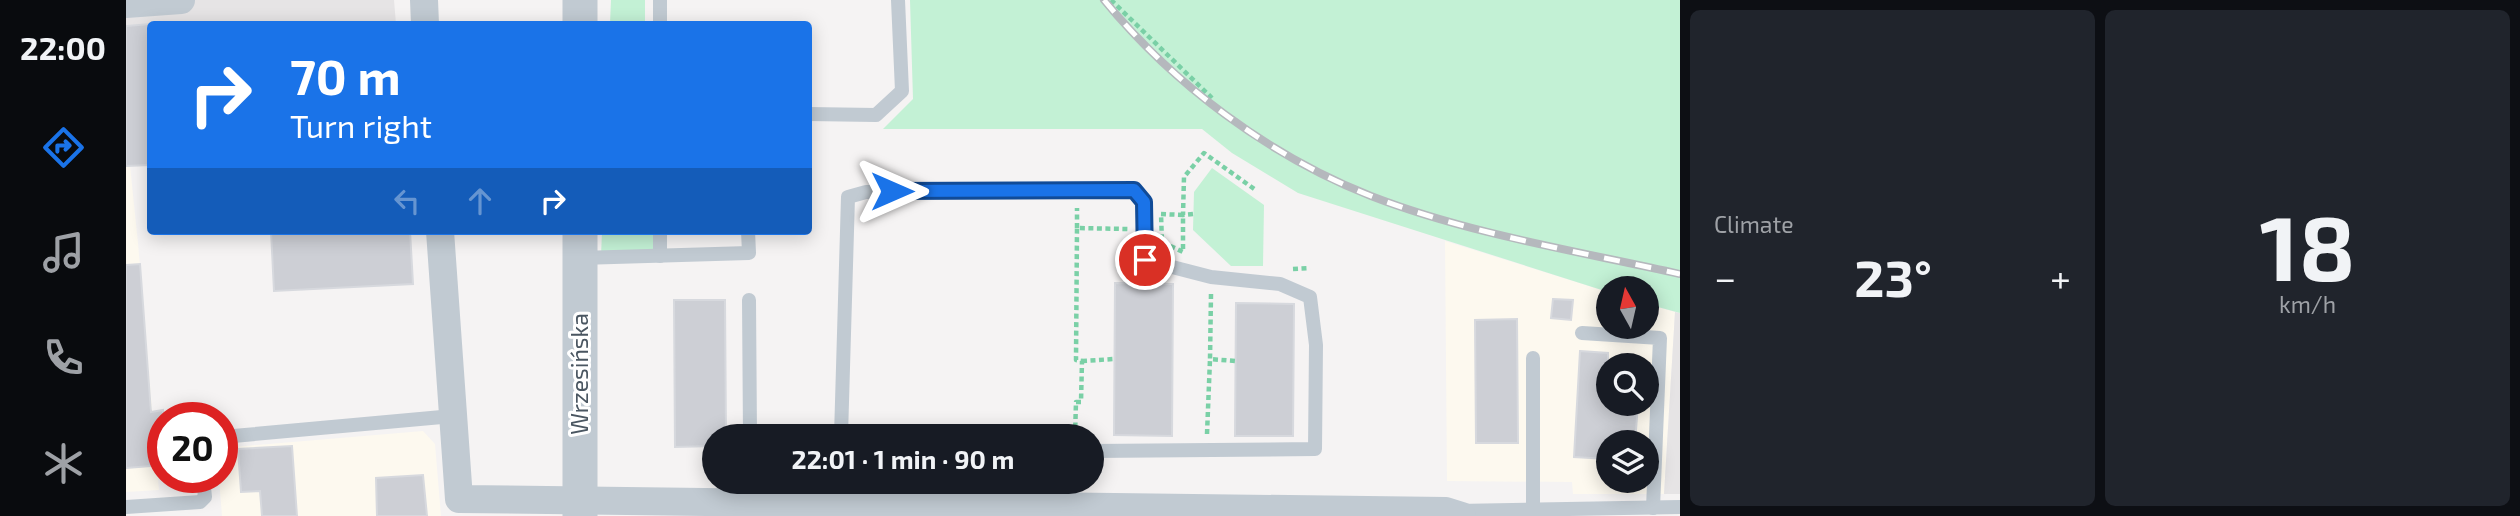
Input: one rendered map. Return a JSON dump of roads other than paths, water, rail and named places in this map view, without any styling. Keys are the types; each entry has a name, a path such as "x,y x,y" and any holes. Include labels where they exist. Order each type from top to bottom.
{"street":[{"path":"126,4 181,0"},
{"path":"424,0 425,21"},
{"path":"580,0 580,21"},
{"path":"440,235 459,507 580,509 744,501 800,494"},
{"name":"Wrzesińska","path":"580,244 580,509"},
{"path":"813,494 892,511 1454,514"}],"lane":[{"path":"660,0 660,21"},
{"path":"812,114 876,115 902,91 898,0"},
{"path":"841,424 848,197 866,192 1134,190 1144,202 1145,260 1211,277 1280,284 1310,297 1316,345 1315,449 1104,451"},
{"path":"660,235 660,256"},
{"path":"580,244 660,256 748,253 748,235"},
{"path":"749,300 750,424"},
{"path":"1582,333 1660,338 1653,508"},
{"path":"1533,358 1534,513"},
{"path":"238,436 453,416"},
{"path":"126,507 200,502 205,497 205,493"},
{"path":"1454,514 1618,512 1680,508"}],"railway":[{"path":"1104,0 1131,31 1192,89 1260,138 1333,179 1371,196 1446,221 1524,241 1680,274"}]}
